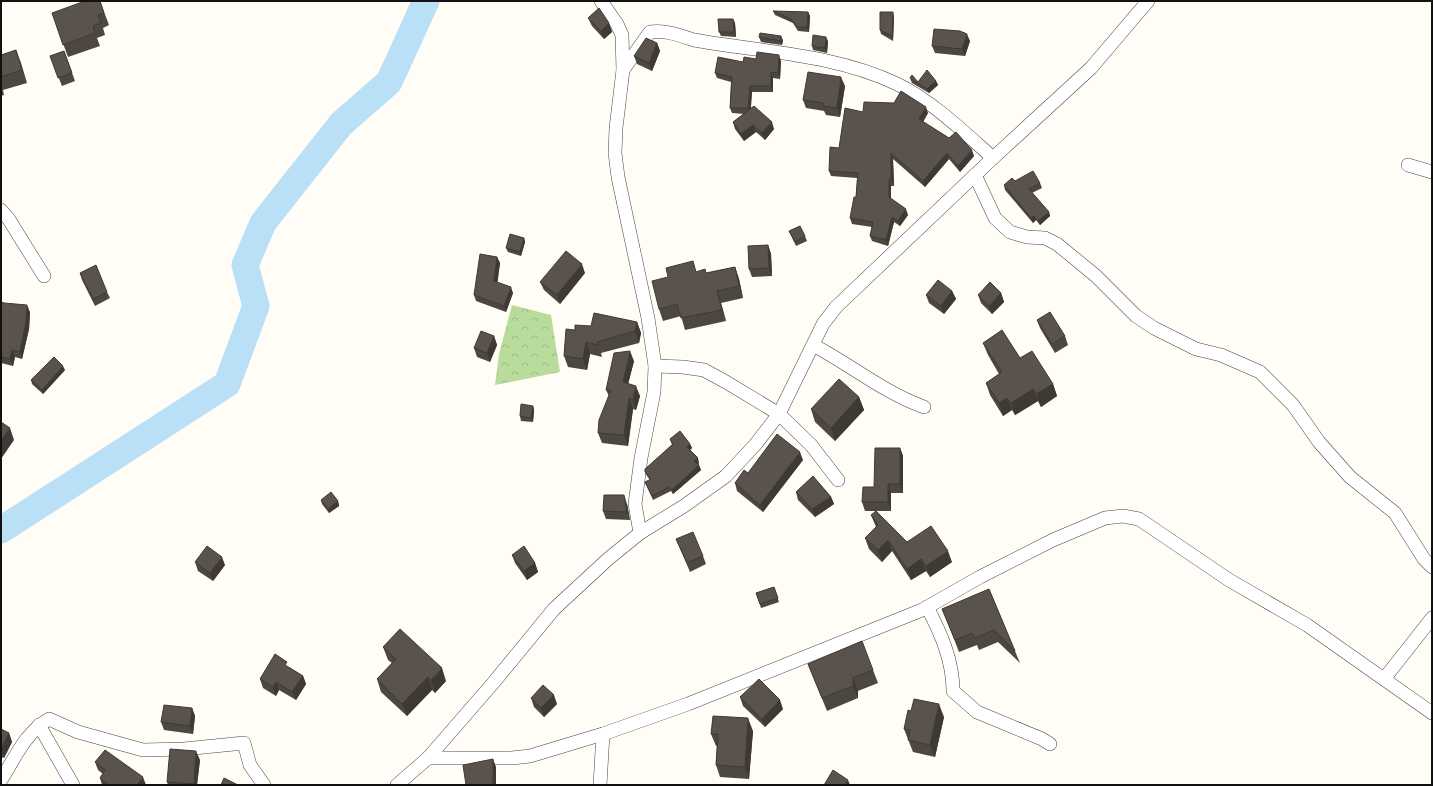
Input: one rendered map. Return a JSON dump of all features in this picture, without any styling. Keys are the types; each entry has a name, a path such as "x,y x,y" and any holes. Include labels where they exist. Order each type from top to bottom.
{"street":[{"path":"601,1 617,24 622,35 623,70 616,128 615,153 618,177 648,318 655,366 654,392 641,458 635,504 640,533"},
{"path":"397,785 428,758 554,609 608,559 640,533 684,506 726,476 755,445 779,414 823,324 836,307 993,158 1091,68 1148,1"},
{"path":"623,70 650,32 658,31 673,33 694,40 829,62 875,74 899,85 958,127 993,158"},
{"path":"1408,165 1432,172"},
{"path":"975,175 995,218 1010,232 1027,237 1045,238 1057,244 1096,276 1136,316 1154,328 1196,349 1222,355 1260,372 1294,405 1319,442 1350,476 1396,513 1424,559 1432,567"},
{"path":"1,210 8,218 44,276"},
{"path":"812,345 840,359 877,385 902,399 924,407"},
{"path":"655,366 682,367 704,370 779,414 811,445 838,480"},
{"path":"428,758 512,758 530,756 603,734 688,704 927,607 980,577 1053,540 1105,518 1123,516 1139,519 1229,580 1307,625 1432,713"},
{"path":"927,607 947,652 953,672 953,691 977,712 1042,739 1050,744"},
{"path":"1384,679 1432,618"},
{"path":"1,780 28,736 39,725 49,720 78,732 143,750 184,749 244,743 250,765 264,785"},
{"path":"39,725 73,785"},
{"path":"600,785 603,734"}],"green space":[{"path":"512,305 551,315 560,372 495,385 499,354"}],"building":[{"path":"85,1 100,1 104,13 98,15 101,23 93,26 95,33 63,45 52,13"},
{"path":"599,8 609,23 601,31 588,18"},
{"path":"773,11 808,12 807,27 797,27 791,19"},
{"path":"880,12 893,12 892,36 880,30"},
{"path":"718,19 733,19 734,32 719,32"},
{"path":"934,29 960,31 967,34 962,49 932,46"},
{"path":"760,33 781,36 781,41 759,37"},
{"path":"813,35 826,37 825,48 812,46"},
{"path":"646,38 657,43 649,63 634,56"},
{"path":"16,50 22,70 1,77 1,55"},
{"path":"64,51 72,73 58,78 50,56"},
{"path":"757,52 779,55 778,73 771,72 771,86 750,86 748,108 730,108 732,77 715,73 718,57 743,62 744,57 756,59"},
{"path":"927,70 936,81 927,89 910,78 912,75 918,82"},
{"path":"808,72 841,77 837,108 823,106 823,103 803,100"},
{"path":"901,91 926,107 919,119 949,138 956,132 972,150 958,166 947,153 923,181 891,153 891,180 889,180 889,197 906,209 898,221 892,217 886,240 870,236 873,222 850,218 854,197 856,197 858,173 829,171 830,147 839,148 845,108 863,112 864,102 894,103"},
{"path":"754,106 772,122 762,133 753,125 741,134 733,122"},
{"path":"1033,171 1040,183 1029,189 1049,212 1038,221 1034,216 1031,218 1004,185 1012,178 1015,181"},
{"path":"800,226 805,236 795,242 789,231"},
{"path":"510,234 524,238 520,252 506,248"},
{"path":"768,245 769,268 749,269 748,246"},
{"path":"566,251 582,264 557,295 540,282"},
{"path":"480,254 497,257 494,281 511,287 504,306 474,295"},
{"path":"693,261 696,272 705,269 706,273 735,267 739,286 717,291 722,310 681,318 677,304 659,309 652,281 668,277 666,268"},
{"path":"96,265 107,292 93,299 80,273"},
{"path":"938,280 952,291 941,306 926,295"},
{"path":"990,282 1001,293 989,306 978,295"},
{"path":"1,302 27,305 26,322 20,352 12,350 10,359 1,357"},
{"path":"1050,312 1065,336 1052,344 1037,320"},
{"path":"594,313 637,322 635,331 597,342 598,345 586,342 583,359 564,356 566,329 575,330 575,325 591,326"},
{"path":"1002,330 1020,358 1032,351 1053,384 1036,394 1033,389 1011,403 1007,398 999,403 986,383 1002,372 983,343"},
{"path":"481,331 494,336 487,353 474,348"},
{"path":"630,351 623,382 636,386 633,400 629,398 624,435 598,433 599,420 611,390 606,390 614,353"},
{"path":"54,357 63,366 42,390 31,380"},
{"path":"839,379 859,397 831,428 811,409"},
{"path":"521,404 533,406 531,418 520,416"},
{"path":"1,422 10,428 1,440"},
{"path":"680,431 690,444 687,447 698,458 694,461 699,465 672,490 669,487 652,496 645,482 651,479 645,472 645,469 673,444 670,439"},
{"path":"777,434 800,452 760,505 735,483 744,470 748,473"},
{"path":"875,448 900,448 900,484 888,484 888,502 862,502 863,487 874,487"},
{"path":"813,476 831,497 812,509 796,492"},
{"path":"331,492 338,501 328,509 321,500"},
{"path":"604,495 624,495 627,512 603,511"},
{"path":"876,511 907,542 931,526 948,551 926,566 921,559 907,569 888,540 878,550 865,538 878,525 871,515"},
{"path":"693,532 703,556 687,563 676,539"},
{"path":"207,546 222,557 210,573 195,562"},
{"path":"524,546 535,563 524,571 512,555"},
{"path":"774,587 778,598 760,604 756,593"},
{"path":"989,589 1015,651 994,630 975,638 972,633 955,640 942,609"},
{"path":"400,629 442,668 431,680 428,677 402,704 377,679 396,659 383,647"},
{"path":"862,641 873,670 853,678 853,686 822,698 808,664"},
{"path":"275,654 287,662 285,665 303,676 292,692 276,682 273,687 260,679"},
{"path":"759,679 780,700 762,719 740,697"},
{"path":"543,685 554,695 541,708 531,698"},
{"path":"914,699 939,704 930,745 908,740 910,730 904,729 908,710 911,711"},
{"path":"164,705 192,708 190,726 161,722"},
{"path":"713,716 748,718 745,767 716,765 718,734 711,734"},
{"path":"1,729 9,733 1,749"},
{"path":"170,749 196,751 194,784 167,782"},
{"path":"105,750 143,777 137,785 109,785 100,778 105,770 95,762"},
{"path":"493,759 493,784 466,785 463,765"},
{"path":"833,770 848,780 845,785 824,785"},
{"path":"224,778 238,785 221,785"}],"waterway":[{"path":"1,530 227,384 256,306 245,265 263,223 341,124 389,82 426,1"}]}
